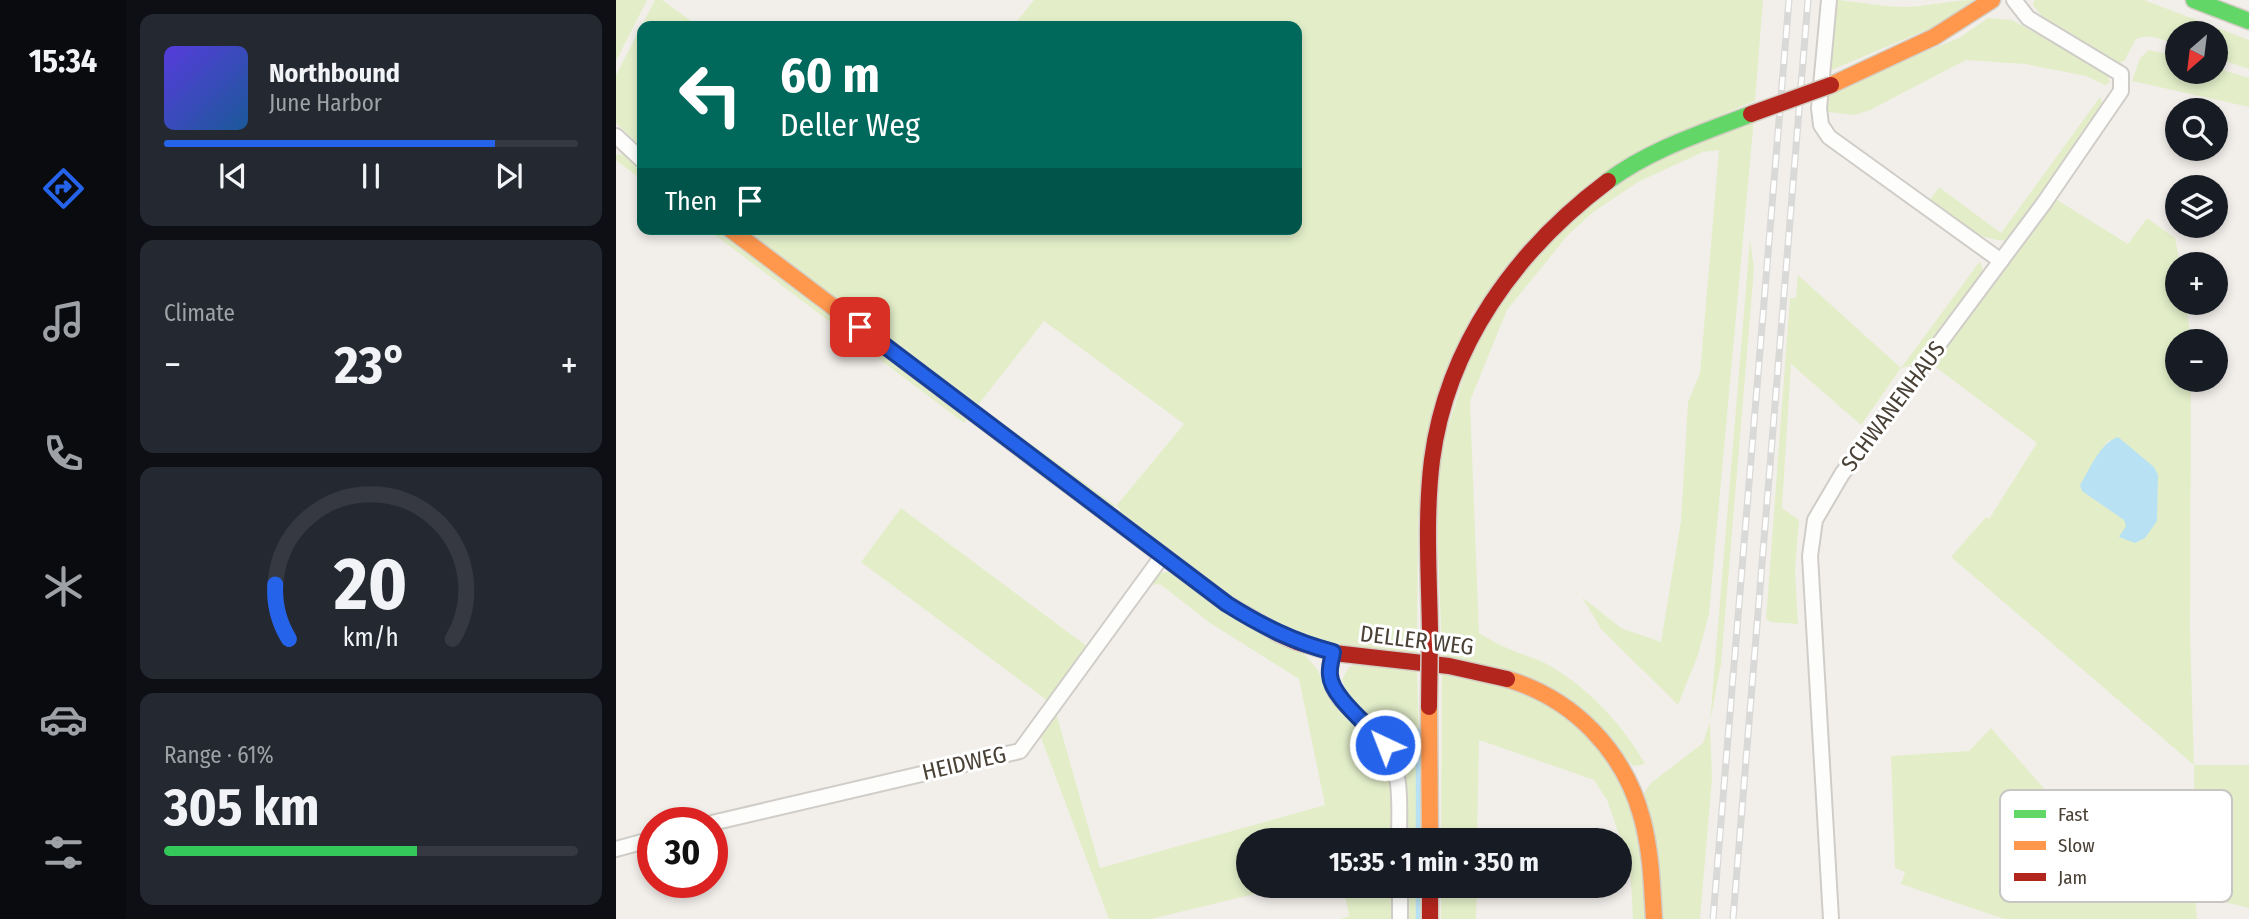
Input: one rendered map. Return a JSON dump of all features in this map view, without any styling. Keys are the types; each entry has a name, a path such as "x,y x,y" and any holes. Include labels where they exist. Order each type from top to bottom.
{"main road":[{"path":"1430,828 1428,537 1432,459 1449,389 1483,314 1518,262 1566,214 1617,174 1672,145 1906,53 1959,24 1992,0"},
{"path":"2194,0 2249,21"},
{"name":"DELLER WEG","path":"738,235 1227,604 1264,627 1299,643 1333,652 1489,672 1520,681 1549,694 1574,712 1595,730 1630,780 1647,838 1654,919"},
{"path":"1430,898 1430,919"}],"street":[{"path":"1829,0 1819,108 1821,125 1829,138 2001,261"},
{"name":"SCHWANENHAUS","path":"1831,919 1810,556 1815,520 1842,474 2044,203 2121,90 2122,74 2028,18 2014,0"},
{"path":"616,136 637,155"},
{"name":"HEIDWEG","path":"728,819 1020,751 1163,555"},
{"path":"1333,652 1330,674 1333,687 1385,745 1394,762 1398,785 1399,828"},
{"path":"616,849 637,843"},
{"path":"1400,898 1400,919"}],"green space":[{"path":"616,0 647,0 616,61"},
{"path":"655,0 662,0 691,21 644,21"},
{"path":"1034,0 1763,0 1755,101 1674,134 1614,168 1472,313 1418,517 1417,655 1354,649 1302,637 1263,619 1121,516 1120,509 1116,506 1107,506 750,235 1302,235 1302,21 1017,21","holes":["1044,321 1184,424 1116,506 978,405"]},
{"path":"1838,0 1906,7 1974,0 1936,26 1829,71"},
{"path":"2034,0 2144,0 2199,21 2165,21 2165,41 2146,37 2136,39 2124,61 2117,64 2045,20 2033,5"},
{"path":"1988,18 2012,20 2106,72 2110,82 2105,85 2086,76 2025,64 1966,60 1870,110 1854,115 1828,112 1827,91 1959,38"},
{"path":"2228,32 2249,40 2249,69 2228,62"},
{"path":"637,35 637,143 616,123 616,75"},
{"path":"2149,50 2165,53 2165,84 2228,84 2228,72 2249,78 2249,107 2228,102 2228,98 2208,98 2132,81 2140,58"},
{"path":"2100,97 2105,108 2007,240 1996,240 1976,233 1930,200 1939,187 2001,233"},
{"path":"1754,118 1709,614 1698,655 1678,705 1601,629 1582,597 1621,628 1661,642 1681,521 1688,402 1700,373 1719,150 1703,152 1638,182 1592,213 1568,235 1507,310 1470,401 1479,633 1547,664 1592,697 1616,722 1645,764 1633,766 1588,714 1442,658 1437,522 1441,450 1473,346 1520,273 1559,229 1645,166"},
{"path":"623,154 637,161 637,176 616,160 616,155"},
{"path":"2054,198 2128,244 2147,218 2165,231 2165,238 2175,238 2178,252 2165,252 2165,315 2188,315 2189,329 2165,329 2165,392 2191,392 2190,631 2194,765 1951,557 1986,517 1989,519 2037,443 1930,363","holes":["2110,439 2135,543 2124,520 2080,485"]},
{"path":"715,235 731,235 969,416 964,423"},
{"path":"1750,239 1754,269 1721,664 1710,722"},
{"path":"1980,261 1983,271 1913,365 1901,368"},
{"path":"1798,275 1901,368 1861,425 1791,364 1782,508 1799,520 1795,570 1798,624 1771,622 1766,619 1790,298 1796,298"},
{"path":"901,508 1088,647 1048,701 861,562"},
{"path":"1174,571 1304,654 1317,669 1329,694 1377,743 1392,780 1393,828 1243,828 1325,805 1299,679 1210,623 1160,584 1151,585 1160,573"},
{"path":"1360,662 1417,668 1422,828 1406,828 1404,775 1396,746 1346,691 1342,680 1349,667"},
{"path":"1442,671 1509,684 1566,715 1609,761 1636,820 1646,919 1633,919 1632,828 1617,828 1607,800 1594,780 1479,740 1477,828 1441,828"},
{"path":"1056,713 1100,868 1236,830 1236,898 1238,898 1151,919 1109,919 1040,735"},
{"path":"1710,722 1712,779 1700,919 1659,919 1644,793 1651,783 1703,743"},
{"path":"1991,728 2045,790 2000,790 2000,902 2196,902 2197,919 2004,919 1901,884 1905,872 1895,868 1891,756 1969,751"},
{"path":"2194,765 2249,765 2249,908 2224,902 2232,902 2232,790 2194,790"},
{"path":"1345,898 1393,898 1394,919 1340,919 1349,916"},
{"path":"1407,898 1423,898 1423,919 1408,919"},
{"path":"1441,898 1477,898 1476,919 1441,919"}],"water":[{"path":"2118,437 2154,467 2158,475 2157,521 2145,538 2135,543 2119,537 2126,526 2124,520 2082,491 2080,485 2101,451"}],"waterway":[{"path":"1418,731 1418,828"},
{"path":"1418,898 1418,919"}],"railway":[{"path":"1713,919 1789,0"},
{"path":"1733,919 1808,0"}],"traffic: fast":[{"path":"2194,0 2249,21"},
{"path":"1608,181 1659,151 1751,114"}],"traffic: slow":[{"path":"1831,85 1934,37 1992,0"},
{"path":"738,235 1012,442"},
{"path":"1507,679 1554,700 1574,714 1593,731 1623,771 1634,794 1645,830 1651,868 1654,919"},
{"path":"1429,707 1430,828"}],"traffic: jam":[{"path":"1751,114 1831,85"},
{"path":"1430,630 1430,481 1440,418 1453,378 1470,339 1491,303 1516,269 1575,208 1608,181"},
{"path":"1012,442 1227,604 1279,634 1334,653 1449,666 1507,679"},
{"path":"1429,707 1430,630"},
{"path":"1430,898 1430,919"}],"route":[{"path":"860,327 1227,604 1264,627 1299,643 1333,652 1330,674 1333,687 1385,745"}]}
